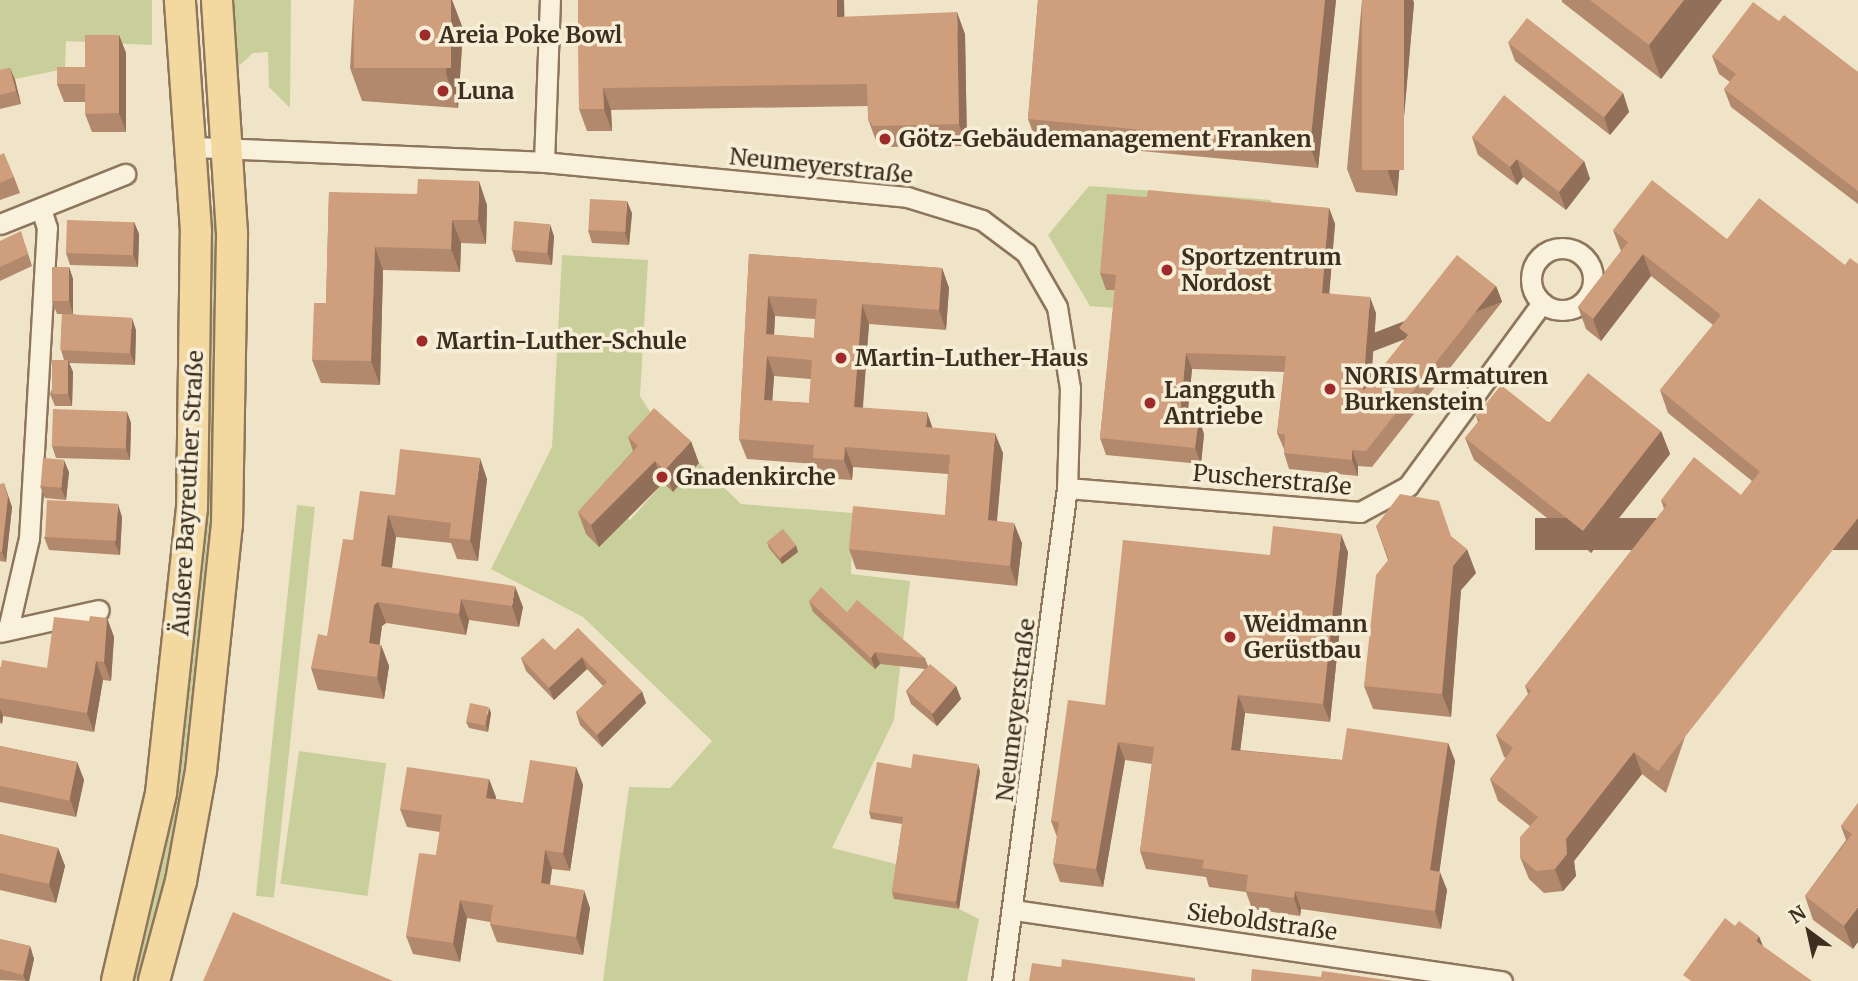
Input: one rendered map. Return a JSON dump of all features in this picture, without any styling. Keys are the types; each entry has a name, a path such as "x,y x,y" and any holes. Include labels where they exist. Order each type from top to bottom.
{"main road":[{"name":"Äußere Bayreuther Straße","path":"117,981 161,793 185,597 196,383 192,146 180,0"},
{"name":"Äußere Bayreuther Straße","path":"154,981 193,822 220,604 232,409 229,146 217,0"}],"street":[{"path":"544,162 550,0"},
{"name":"Neumeyerstraße","path":"192,146 544,162 907,197 982,220 1026,253 1057,307 1070,388 1067,488 1014,910 1002,981"},
{"path":"0,224 125,174"},
{"path":"4,630 22,580 30,525 47,229 41,208"},
{"name":"Puscherstraße","path":"1067,488 1360,512 1408,486 1542,303"},
{"path":"4,630 99,610"},
{"name":"Sieboldstraße","path":"1014,910 1502,981"}],"green space":[{"path":"0,0 152,0 152,45 66,41 65,69 0,82"},
{"path":"226,0 291,0 290,108 269,87 268,52 253,53 240,65 230,53"},
{"name":"Sportzentrum Nordost","path":"1089,186 1271,200 1260,320 1090,306 1048,235"},
{"path":"222,210 221,440 188,786 144,981 127,981 151,890 205,211"},
{"path":"562,255 648,260 640,396 662,430 612,505 630,520 663,483 673,492 699,463 741,504 853,513 851,574 910,581 894,720 832,848 900,865 895,899 959,909 979,919 967,981 603,981 629,787 670,788 712,741 583,617 491,569 552,447"},
{"path":"297,505 315,507 274,898 256,896"},
{"path":"299,751 386,763 367,896 280,884"}],"building":[{"path":"354,0 451,0 451,68 354,68"},
{"path":"578,0 837,0 837,17 957,12 959,124 873,126 868,119 867,84 603,88 604,109 579,109"},
{"path":"1038,0 1325,0 1310,146 1028,119"},
{"path":"1362,0 1404,0 1404,170 1362,170"},
{"path":"1590,0 1684,0 1649,45"},
{"path":"1753,2 1779,21 1784,15 1858,72 1858,191 1724,89 1736,74 1712,56"},
{"path":"1527,18 1623,93 1604,118 1508,42"},
{"path":"85,35 119,35 119,113 85,114 85,84 57,84 57,67 85,67"},
{"path":"10,68 16,91 0,95 0,70"},
{"path":"1504,95 1584,161 1559,192 1517,159 1510,167 1472,137"},
{"path":"4,153 14,177 0,183 0,155"},
{"path":"418,179 479,181 478,220 452,220 451,249 375,247 371,361 312,360 314,303 326,303 329,192 417,194"},
{"path":"1652,180 1727,239 1759,198 1845,265 1850,258 1858,264 1858,518 1658,771 1634,752 1566,839 1567,854 1555,869 1536,871 1520,857 1520,837 1538,817 1490,779 1513,748 1496,735 1531,691 1525,686 1667,505 1661,500 1694,457 1741,495 1760,472 1660,390 1721,315 1643,254 1593,319 1578,307 1628,242 1613,230"},
{"path":"1148,190 1329,208 1322,293 1370,297 1363,391 1408,335 1399,328 1457,255 1496,286 1366,451 1352,450 1352,460 1284,453 1285,435 1277,433 1286,356 1186,353 1180,416 1199,418 1195,448 1100,438 1116,275 1100,273 1107,194 1147,197"},
{"path":"590,199 627,201 625,232 588,230"},
{"path":"67,220 134,222 133,255 66,253"},
{"path":"514,221 550,224 547,253 511,250"},
{"path":"21,231 28,254 0,267 0,241"},
{"path":"749,254 942,268 939,310 862,304 854,407 927,412 926,427 995,433 988,520 1014,523 1010,566 849,549 853,506 945,515 950,455 845,447 844,460 813,458 814,445 739,439","holes":["768,296 817,299 814,338 766,334","767,356 812,360 809,403 764,400"]},
{"path":"52,267 69,267 69,301 52,301"},
{"path":"62,314 132,318 130,354 60,350"},
{"path":"52,360 68,360 68,394 52,394"},
{"path":"1588,373 1661,431 1583,531 1465,438 1480,420 1476,416 1501,385 1549,423"},
{"path":"654,408 691,441 665,470 655,461 591,525 578,512 638,446 628,437"},
{"path":"53,409 127,412 126,449 52,446"},
{"path":"400,449 480,458 470,540 449,538 451,523 388,515 381,566 515,586 512,606 461,599 459,614 378,602 374,605 369,643 381,645 377,677 311,668 318,634 327,636 343,539 353,540 360,491 395,495"},
{"path":"43,458 64,460 61,488 41,486"},
{"path":"4,483 8,497 0,552 0,484"},
{"name":"Weidmann Gerüstbau","path":"1400,494 1439,501 1451,536 1467,549 1453,566 1442,694 1364,686 1376,575 1389,559 1376,526"},
{"path":"47,500 118,504 116,541 45,537"},
{"path":"1273,526 1341,534 1323,704 1238,695 1231,750 1342,760 1347,728 1448,743 1430,870 1440,872 1435,911 1295,891 1294,898 1246,891 1248,875 1202,868 1204,860 1140,851 1154,747 1118,742 1096,869 1053,863 1059,822 1051,821 1068,700 1105,705 1123,540 1270,555"},
{"path":"783,529 796,545 780,559 767,542"},
{"path":"821,587 847,612 857,600 925,658 875,652 871,658 809,601"},
{"path":"90,616 107,618 104,662 96,661 87,713 0,698 2,660 47,668 54,617 89,621"},
{"path":"578,628 642,691 597,735 576,712 607,682 582,657 549,688 521,658 543,638 555,650"},
{"path":"930,664 956,686 933,713 907,692"},
{"path":"470,703 489,707 485,726 466,722"},
{"path":"0,746 77,762 69,801 0,786"},
{"path":"913,754 978,764 956,902 892,892 903,817 869,812 877,762 911,768"},
{"path":"530,760 576,767 563,853 545,850 541,883 584,890 576,937 490,924 493,905 460,900 453,943 406,936 419,853 436,855 442,815 400,809 407,767 489,779 486,798 523,803"},
{"path":"1858,803 1858,907 1844,926 1805,896 1852,834 1841,826"},
{"path":"0,834 58,848 49,884 0,873"},
{"path":"233,912 393,981 203,981"},
{"path":"1725,918 1735,926 1739,921 1759,936 1756,941 1812,981 1691,981 1683,975"},
{"path":"0,939 30,946 23,975 0,969"},
{"path":"1062,959 1195,978 1195,981 1029,981 1032,963 1061,967"},
{"path":"1252,969 1321,977 1322,971 1394,981 1251,981"}],"place":[{"name":"Areia Poke Bowl","path":"425,35"},
{"name":"Luna","path":"443,91"},
{"name":"Götz-Gebäudemanagement Franken","path":"885,139"},
{"name":"Sportzentrum Nordost","path":"1167,270"},
{"name":"Martin-Luther-Schule","path":"422,341"},
{"name":"Martin-Luther-Haus","path":"841,358"},
{"name":"NORIS Armaturen Burkenstein","path":"1330,389"},
{"name":"Langguth Antriebe","path":"1150,403"},
{"name":"Gnadenkirche","path":"662,477"},
{"name":"Weidmann Gerüstbau","path":"1230,637"}]}
